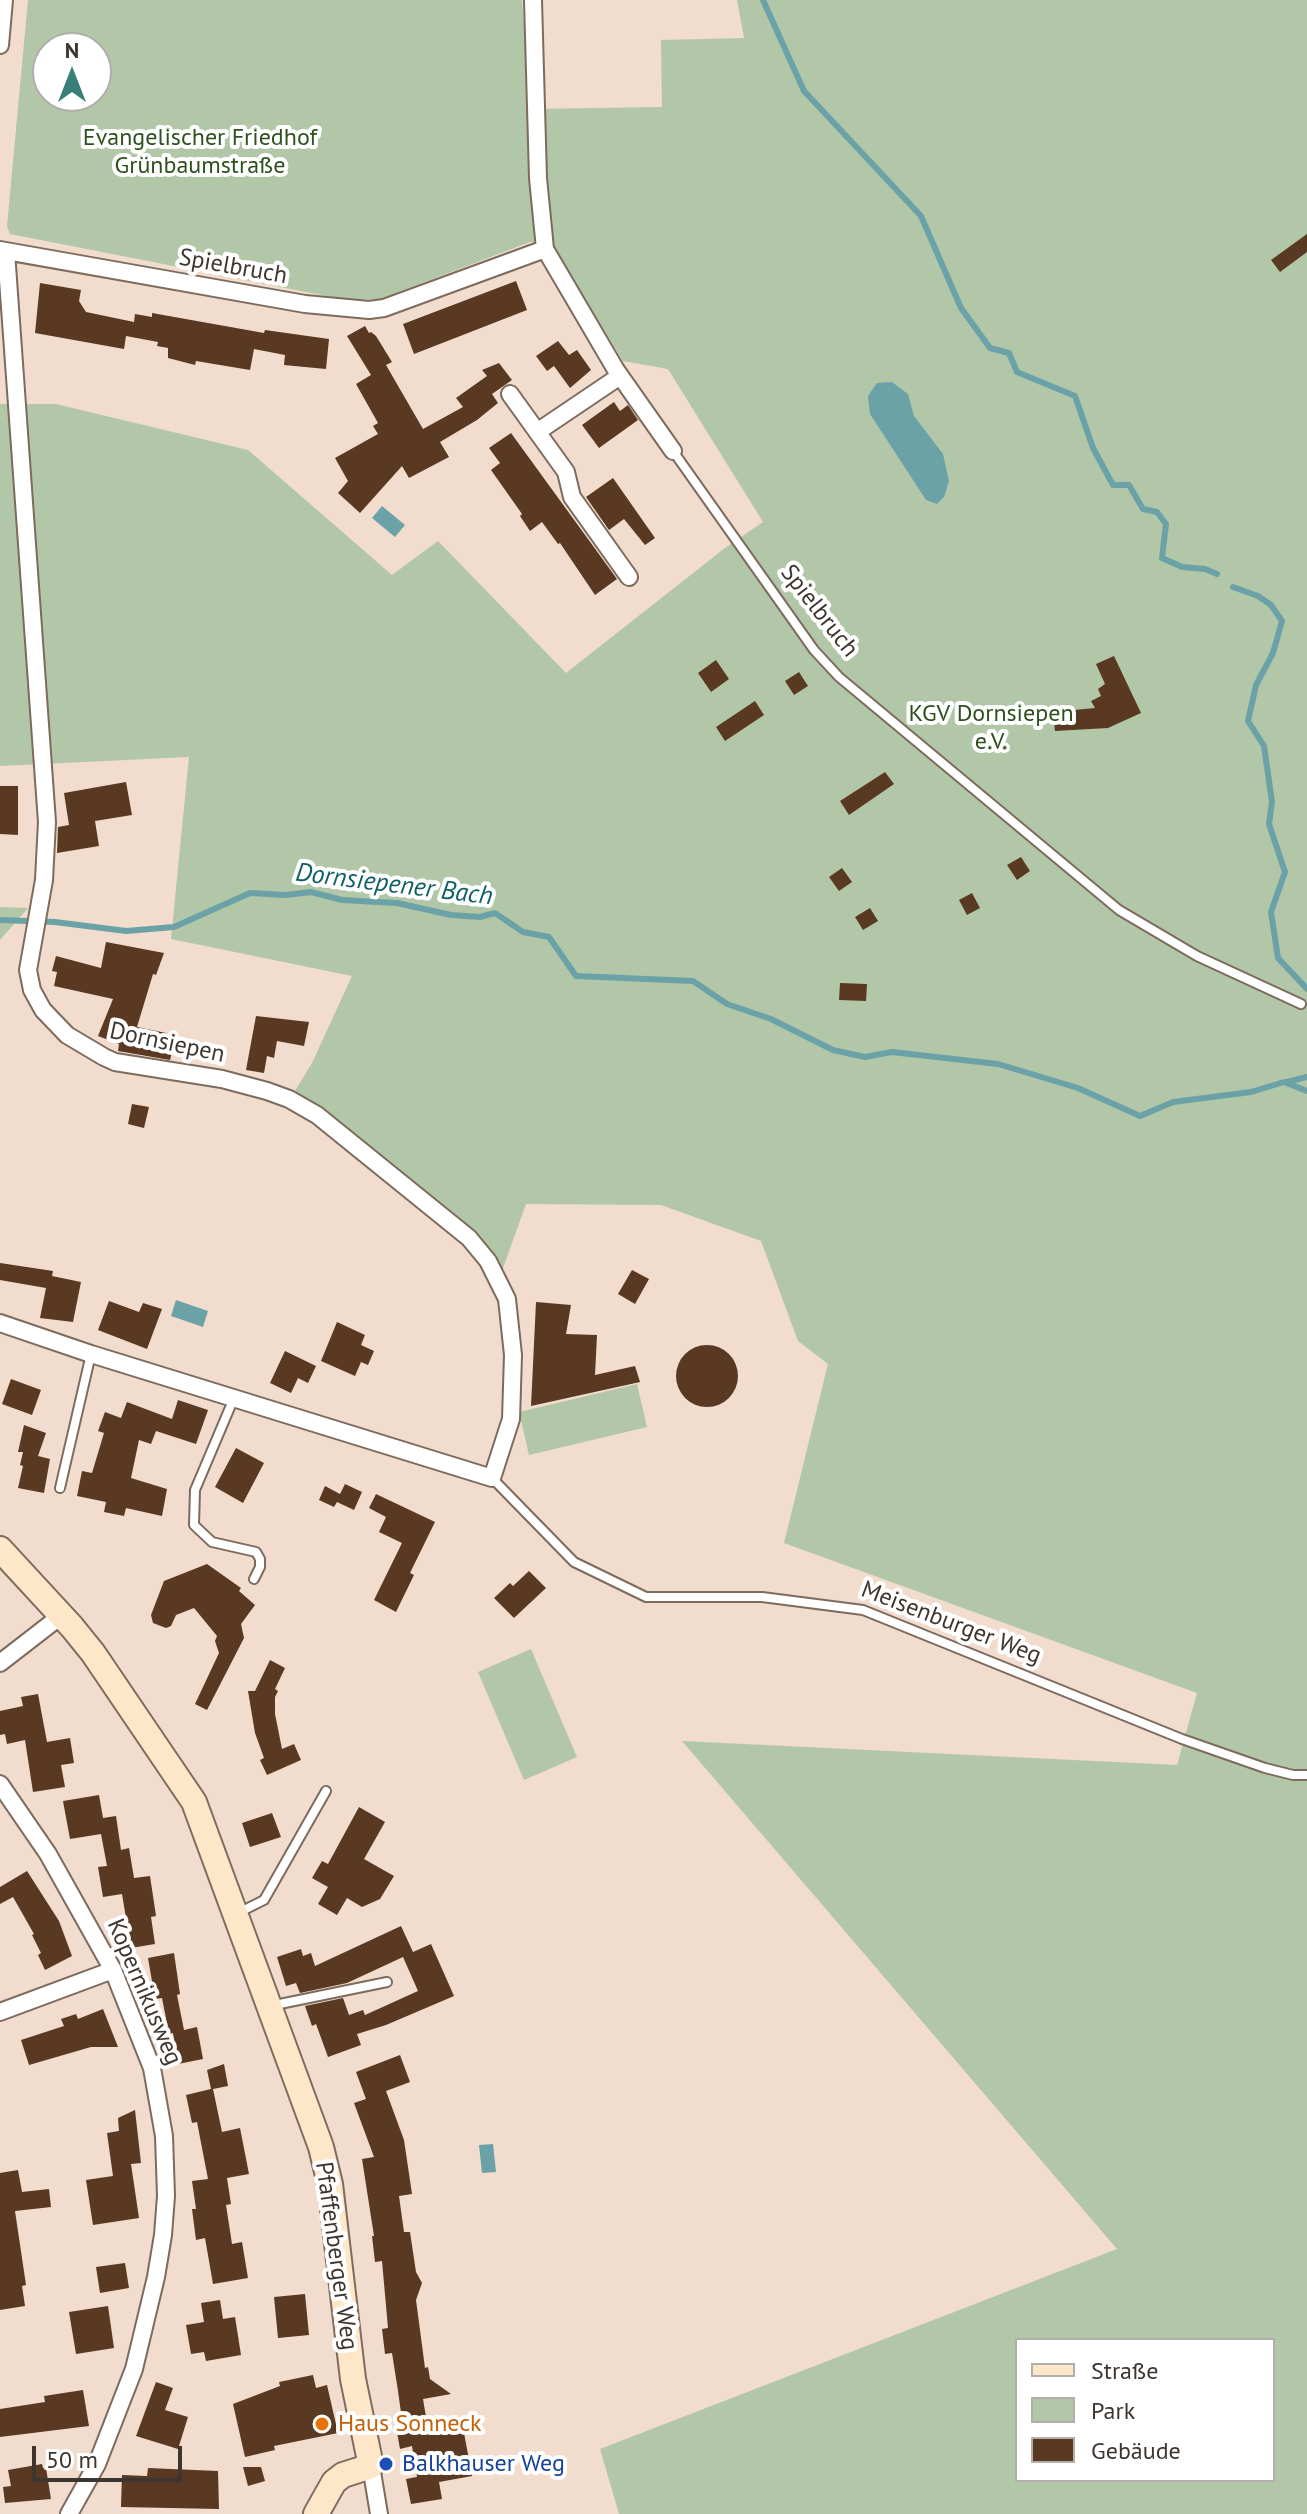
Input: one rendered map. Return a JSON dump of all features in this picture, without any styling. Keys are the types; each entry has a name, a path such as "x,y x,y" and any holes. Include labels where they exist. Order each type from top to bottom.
{"main road":[{"name":"Pfaffenberger Weg","path":"0,1549 62,1615 123,1695 194,1802 328,2174 353,2379 371,2466"},
{"path":"316,2514 334,2482 343,2475 371,2466"}],"street":[{"path":"0,45 4,0"},
{"name":"Spielbruch","path":"533,0 538,178 545,249 620,376 673,451"},
{"name":"Spielbruch","path":"3,251 305,304 369,310 384,308 545,249"},
{"name":"Dornsiepen","path":"3,251 46,797 45,858 38,921 28,970 32,990 43,1010 77,1043 115,1062 222,1079 289,1099 317,1115 469,1238 488,1261 507,1299 513,1355 511,1419 492,1478"},
{"path":"537,432 620,376"},
{"path":"510,394 566,472 572,497 629,577"},
{"name":"Meisenburger Weg","path":"0,1323 492,1478"},
{"path":"0,1663 62,1615"},
{"name":"Kopernikusweg","path":"0,1784 48,1854 113,1970 157,2084 164,2136 165,2215 156,2277 134,2369 97,2464 69,2514"},
{"path":"0,2012 113,1970"},
{"name":"Pfaffenberger Weg","path":"371,2466 379,2514"}],"lane":[{"name":"Spielbruch","path":"673,451 805,638 831,668 1119,910 1197,956 1301,1004"},
{"path":"60,1488 91,1354"},
{"path":"234,1398 195,1490 194,1525 212,1542 256,1552 260,1567 254,1579"},
{"name":"Meisenburger Weg","path":"492,1478 574,1562 646,1597 762,1597 863,1610 1182,1739 1265,1768 1307,1775"},
{"path":"235,1914 264,1900 326,1791"},
{"path":"270,2006 387,1982"}],"green space":[{"name":"Evangelischer Friedhof Grünbaumstraße","path":"28,0 522,0 532,109 662,107 661,40 744,38 737,0 1307,0 1307,2514 619,2514 600,2449 1117,2249 682,1741 1177,1765 1197,1693 784,1543 828,1364 798,1341 761,1241 661,1205 526,1204 502,1271 474,1230 295,1091 312,1063 352,976 171,939 189,757 0,766 0,404 56,404 248,450 392,575 438,541 566,673 725,548 763,522 668,369 623,361 552,245 530,242 380,299 347,300 10,234 7,226"},
{"path":"0,907 28,908 0,940"},
{"path":"637,1384 647,1427 529,1455 519,1412"},
{"path":"531,1649 577,1757 524,1780 478,1672"}],"water":[{"path":"892,382 908,394 914,416 943,454 949,481 944,497 937,504 926,500 870,414 868,396 877,383"},
{"path":"382,506 405,525 395,537 372,518"},
{"path":"176,1300 208,1311 203,1327 171,1316"},
{"path":"493,2144 496,2172 482,2173 479,2145"}],"building":[{"path":"1307,234 1307,252 1280,272 1271,260"},
{"path":"516,281 527,310 414,354 403,324"},
{"path":"40,283 81,290 79,301 86,312 134,322 135,314 152,317 152,313 264,333 265,330 329,339 326,369 284,365 285,355 254,349 250,370 196,361 195,365 168,358 168,348 157,346 158,342 126,336 124,349 35,333"},
{"path":"365,326 369,333 376,336 392,362 386,365 423,429 463,407 456,398 487,376 482,370 499,363 512,380 492,394 498,403 440,442 449,457 409,478 402,466 360,513 338,493 348,481 335,458 378,434 373,426 378,423 356,384 371,375 347,336"},
{"path":"558,341 569,355 577,350 591,370 570,388 554,366 547,371 536,356"},
{"path":"614,402 620,411 628,405 638,420 599,448 582,425"},
{"path":"511,433 617,579 595,595 542,522 530,531 520,516 522,514 491,470 500,463 489,448"},
{"path":"613,478 655,538 645,545 624,519 609,530 586,497"},
{"name":"KGV Dornsiepen e.V.","path":"1114,656 1141,713 1108,728 1055,731 1053,712 1095,708 1091,701 1101,696 1098,689 1105,684 1096,664"},
{"path":"716,660 729,679 711,692 698,673"},
{"path":"799,672 808,686 794,695 785,681"},
{"path":"755,701 764,715 725,741 716,727"},
{"path":"885,772 894,784 849,815 840,801"},
{"path":"126,782 132,815 95,821 99,846 57,853 58,827 69,825 64,793"},
{"path":"0,786 18,786 18,835 0,834"},
{"path":"1021,857 1030,871 1017,880 1007,865"},
{"path":"842,868 852,882 839,891 829,877"},
{"path":"972,893 980,908 967,915 959,900"},
{"path":"870,908 878,921 863,930 855,917"},
{"path":"106,942 164,953 156,975 153,974 137,1027 166,1033 175,1040 170,1060 118,1051 119,1044 98,1036 113,999 54,986 57,972 52,971 56,956 101,968"},
{"path":"840,983 867,984 866,1001 839,1000"},
{"path":"256,1016 309,1022 304,1046 277,1041 274,1058 267,1056 264,1073 246,1070"},
{"path":"132,1104 149,1107 144,1128 128,1124"},
{"path":"0,1263 53,1271 52,1276 81,1282 73,1322 40,1318 46,1288 0,1280"},
{"path":"632,1270 649,1279 635,1304 618,1294"},
{"path":"109,1301 139,1312 143,1303 162,1309 147,1349 98,1330"},
{"path":"536,1302 571,1305 566,1334 597,1335 595,1375 635,1366 640,1382 531,1406"},
{"path":"337,1322 365,1335 361,1345 374,1351 368,1365 361,1362 355,1376 321,1361"},
{"path":"707,1345 719,1347 729,1354 736,1364 736,1388 729,1398 719,1405 707,1407 695,1405 685,1398 678,1388 676,1376 678,1364 685,1354 695,1347"},
{"path":"285,1351 316,1366 308,1383 298,1378 291,1393 270,1383"},
{"path":"11,1379 41,1390 32,1415 2,1404"},
{"path":"178,1400 208,1410 196,1444 156,1431 151,1444 139,1440 131,1478 167,1489 162,1516 126,1508 124,1516 104,1512 106,1502 77,1496 82,1471 92,1473 104,1433 98,1431 105,1412 121,1418 127,1402 172,1419"},
{"path":"24,1425 46,1433 38,1456 50,1459 44,1493 18,1488 23,1452 18,1452"},
{"path":"236,1448 264,1463 243,1503 215,1487"},
{"path":"345,1484 362,1492 354,1510 337,1502 334,1507 319,1500 325,1486 340,1494"},
{"path":"376,1494 435,1522 410,1573 414,1575 396,1612 374,1600 402,1543 379,1532 386,1517 369,1508"},
{"path":"207,1564 241,1588 239,1591 255,1605 241,1624 244,1638 207,1710 195,1704 219,1653 215,1641 217,1636 194,1608 176,1615 171,1626 166,1628 153,1623 151,1615 164,1581"},
{"path":"529,1571 546,1588 514,1618 494,1598"},
{"path":"270,1660 285,1668 275,1689 278,1691 275,1714 282,1749 294,1744 301,1760 267,1775 260,1760 264,1758 255,1733 248,1691 255,1691"},
{"path":"38,1694 47,1742 70,1738 74,1763 61,1765 65,1787 33,1792 25,1740 7,1744 5,1734 0,1735 0,1711 23,1706 21,1697"},
{"path":"99,1795 103,1818 116,1816 121,1850 129,1848 134,1878 150,1876 156,1916 151,1917 155,1944 131,1948 122,1894 103,1897 98,1867 107,1866 101,1834 70,1839 63,1801"},
{"path":"359,1807 385,1822 364,1859 394,1876 380,1899 362,1907 347,1898 337,1915 318,1904 328,1887 312,1878 322,1861 328,1864"},
{"path":"272,1813 281,1837 250,1847 242,1823"},
{"path":"27,1871 59,1921 72,1956 45,1970 34,1934 13,1897 0,1904 0,1887"},
{"path":"401,1926 413,1952 431,1944 454,1996 357,2034 361,2045 328,2057 316,2024 312,2026 305,2006 343,1998 349,2015 363,2010 365,2015 418,1991 403,1957 347,1983 300,1993 296,1983 286,1986 277,1957 301,1949 303,1956 311,1953 315,1966"},
{"path":"174,1953 180,1994 177,1995 184,2030 197,2027 203,2059 178,2064 173,2033 169,2034 162,1998 155,1999 148,1958"},
{"path":"103,2009 118,2047 91,2047 29,2065 21,2040 64,2026 61,2019 76,2014 78,2019"},
{"path":"400,2055 410,2082 386,2091 404,2140 412,2194 399,2196 404,2232 410,2232 416,2272 422,2283 416,2300 425,2368 428,2367 430,2379 451,2394 423,2399 428,2429 462,2422 472,2476 439,2482 442,2499 411,2504 406,2479 417,2477 412,2446 400,2449 395,2421 402,2420 392,2353 385,2354 382,2329 388,2328 382,2261 375,2262 362,2159 374,2157 354,2103 366,2099 356,2072"},
{"path":"224,2064 228,2086 213,2089 222,2132 240,2128 249,2174 227,2178 231,2204 226,2205 232,2244 242,2242 248,2278 213,2284 205,2238 196,2240 192,2181 208,2179 197,2122 192,2123 186,2095 211,2089 207,2070"},
{"path":"135,2110 141,2163 131,2164 139,2218 93,2225 86,2180 113,2176 107,2133 119,2131 118,2118"},
{"path":"18,2170 22,2192 49,2189 51,2207 15,2211 26,2285 22,2286 25,2306 0,2310 0,2173"},
{"path":"125,2263 129,2288 100,2293 96,2267"},
{"path":"305,2294 309,2335 278,2338 274,2297"},
{"path":"220,2300 223,2319 235,2317 241,2355 206,2361 204,2352 191,2354 186,2325 204,2322 201,2303"},
{"path":"108,2306 114,2348 76,2354 69,2312"},
{"path":"313,2375 316,2388 327,2385 338,2433 274,2446 275,2450 245,2457 233,2404 280,2386 279,2382"},
{"path":"156,2382 173,2388 165,2410 188,2417 178,2449 136,2436"},
{"path":"83,2390 89,2426 0,2437 0,2409 45,2402 44,2396"},
{"path":"42,2464 46,2468 51,2499 5,2503 3,2487 11,2486 8,2470"},
{"path":"243,2467 261,2467 265,2481 248,2486"},
{"path":"148,2468 218,2471 219,2509 121,2507 122,2475 147,2476"}],"waterway":[{"path":"763,0 804,91 921,216 961,308 990,348 1009,353 1017,372 1075,396 1093,448 1113,485 1129,485 1143,509 1157,512 1166,524 1162,558 1182,567 1205,569 1217,574"},
{"path":"1233,587 1258,596 1271,605 1282,621 1273,653 1256,685 1248,721 1264,746 1272,802 1269,824 1285,872 1271,912 1278,958 1307,989"},
{"name":"Dornsiepener Bach","path":"0,920 55,922 126,931 174,927 250,893 286,895 311,892 342,900 397,903 451,915 480,917 495,913 523,932 549,937 576,976 693,981 727,1004 771,1019 833,1050 865,1057 892,1052 998,1064 1078,1088 1140,1116 1173,1102 1251,1092 1284,1082 1307,1091"},
{"path":"1287,1082 1307,1077"}],"place":[{"name":"Haus Sonneck","path":"322,2424"},
{"name":"Balkhauser Weg","path":"386,2464"}]}
